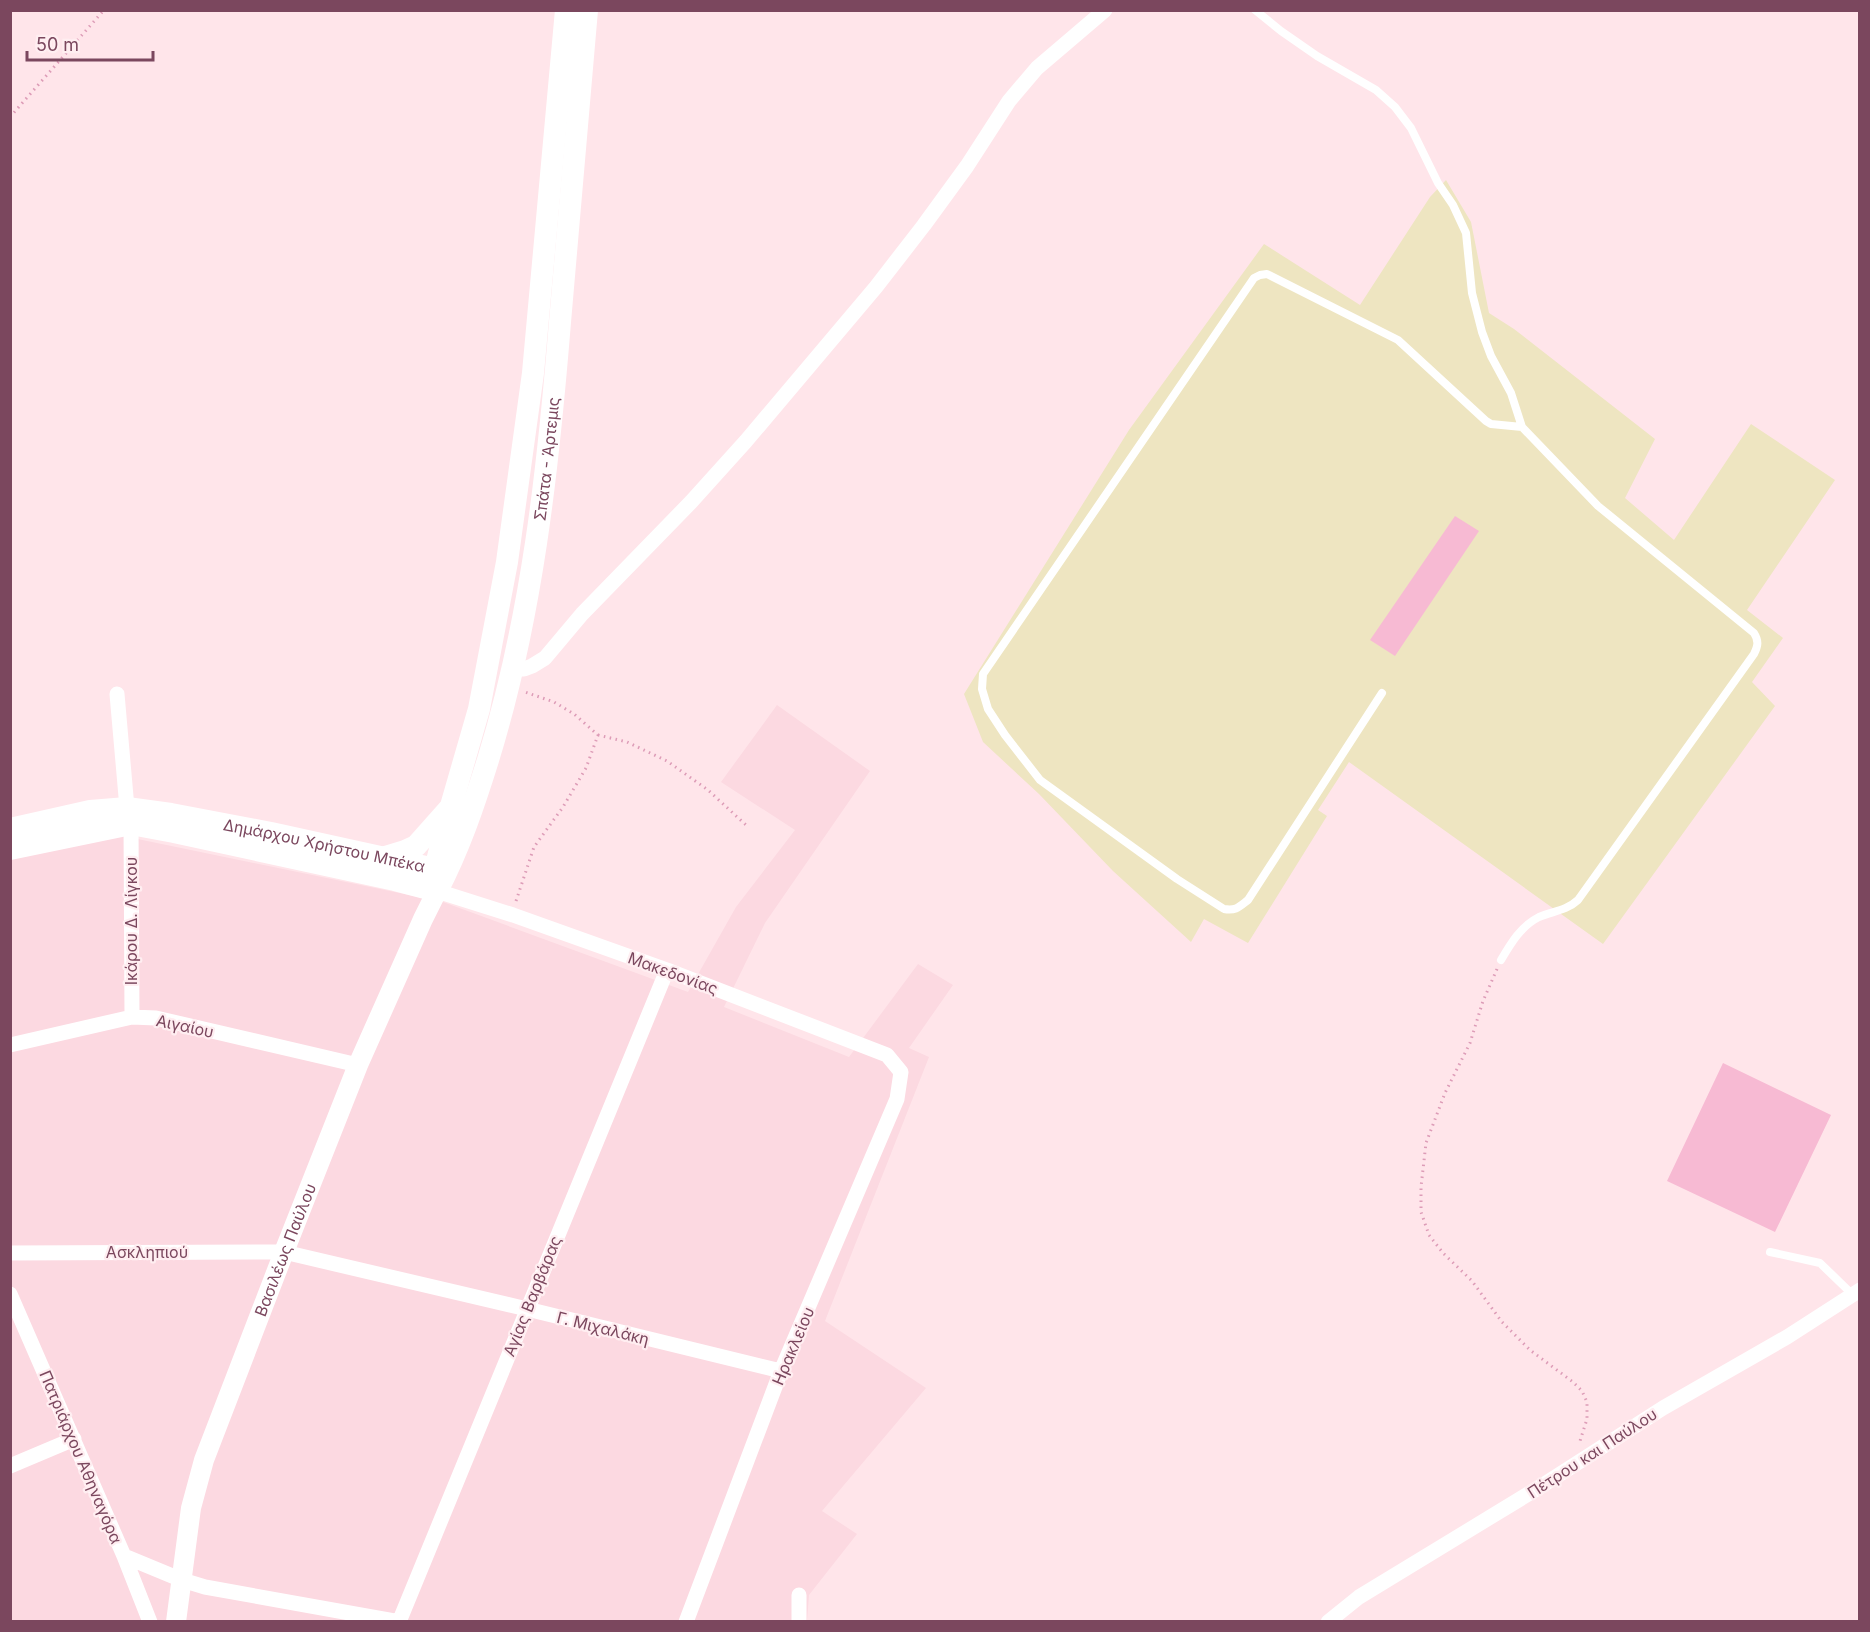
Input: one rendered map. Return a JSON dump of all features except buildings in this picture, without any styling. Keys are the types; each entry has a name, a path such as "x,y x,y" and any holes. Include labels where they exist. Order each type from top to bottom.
{"main road":[{"name":"Σπάτα - Άρτεμις","path":"436,880 451,807 479,709 507,562 533,373 566,10"},
{"name":"Σπάτα - Άρτεμις","path":"436,880 453,861 468,821 512,677 541,518 551,429 587,10"},
{"path":"382,858 416,846 451,807"},
{"name":"Δημάρχου Χρήστου Μπέκα","path":"10,829 90,811 129,816 171,814 271,833 382,858 436,880"},
{"name":"Δημάρχου Χρήστου Μπέκα","path":"10,849 129,816 174,832 395,880 436,880"}],"street":[{"path":"512,677 545,658 582,614 691,502 746,441 924,225 967,166 1009,101 1037,68 1106,10"},
{"name":"Ικάρου Δ. Λίγκου","path":"117,694 129,816 132,1017"},
{"name":"Μακεδονίας","path":"436,880 513,915 667,970 887,1055 901,1072"},
{"name":"Βασιλέως Παύλου","path":"176,1622 191,1508 199,1477 358,1065 423,919 436,880"},
{"name":"Αγίας Βαρβάρας","path":"399,1621 667,970"},
{"name":"Αιγαίου","path":"10,1045 132,1017 156,1018 358,1065"},
{"name":"Ηρακλείου","path":"686,1622 781,1371 897,1099 901,1072"},
{"name":"Γ. Μιχαλάκη","path":"284,1252 781,1371"},
{"name":"Ασκληπιού","path":"10,1253 284,1252"},
{"name":"Πέτρου και Παύλου","path":"1328,1622 1359,1597 1663,1408 1787,1337 1856,1292"},
{"name":"Πατριάρχου Αθηναγόρα","path":"10,1294 124,1556 150,1622"},
{"path":"10,1466 74,1439"},
{"path":"124,1556 205,1587 399,1621"},
{"path":"799,1595 799,1622"}],"lane":[{"path":"1255,10 1317,56 1376,90 1395,107 1411,128 1438,183 1454,205 1466,233 1472,293 1482,332 1491,356 1511,393 1522,427 1598,506 1754,633 1758,643 1754,654 1578,900 1564,910 1529,922 1514,938 1501,960"},
{"path":"1382,693 1248,900 1237,910 1231,910 1224,909 1177,879 1040,780 988,709 982,689 983,674 1254,278 1260,275 1267,274 1398,340 1486,421 1491,424 1522,427"},
{"path":"1770,1252 1820,1263 1856,1292"}],"path":[{"path":"10,117 104,10"},
{"path":"512,677 535,696 554,702 574,714 598,735 627,742 667,761 708,790 747,826"},
{"path":"513,915 534,847 563,807 586,768 598,735"},
{"path":"1501,960 1483,1001 1470,1043 1445,1093 1426,1143 1421,1187 1421,1212 1429,1235 1443,1253 1472,1281 1502,1322 1530,1350 1582,1390 1587,1402 1587,1419 1581,1440 1560,1474"}],"shaded area":[{"path":"1446,180 1471,222 1489,313 1514,329 1655,439 1625,498 1674,540 1751,424 1835,480 1747,610 1783,638 1752,682 1775,706 1603,944 1349,762 1318,810 1327,816 1248,943 1204,919 1191,942 1113,871 1039,794 983,742 964,694 1129,430 1264,244 1360,305 1430,197"},
{"path":"777,705 870,771 765,923 724,1007 849,1057 918,964 953,985 909,1048 929,1057 825,1321 926,1388 822,1511 857,1534 809,1595 807,1621 11,1622 11,859 123,836 443,902 688,992 736,907 795,830 721,782"}]}
